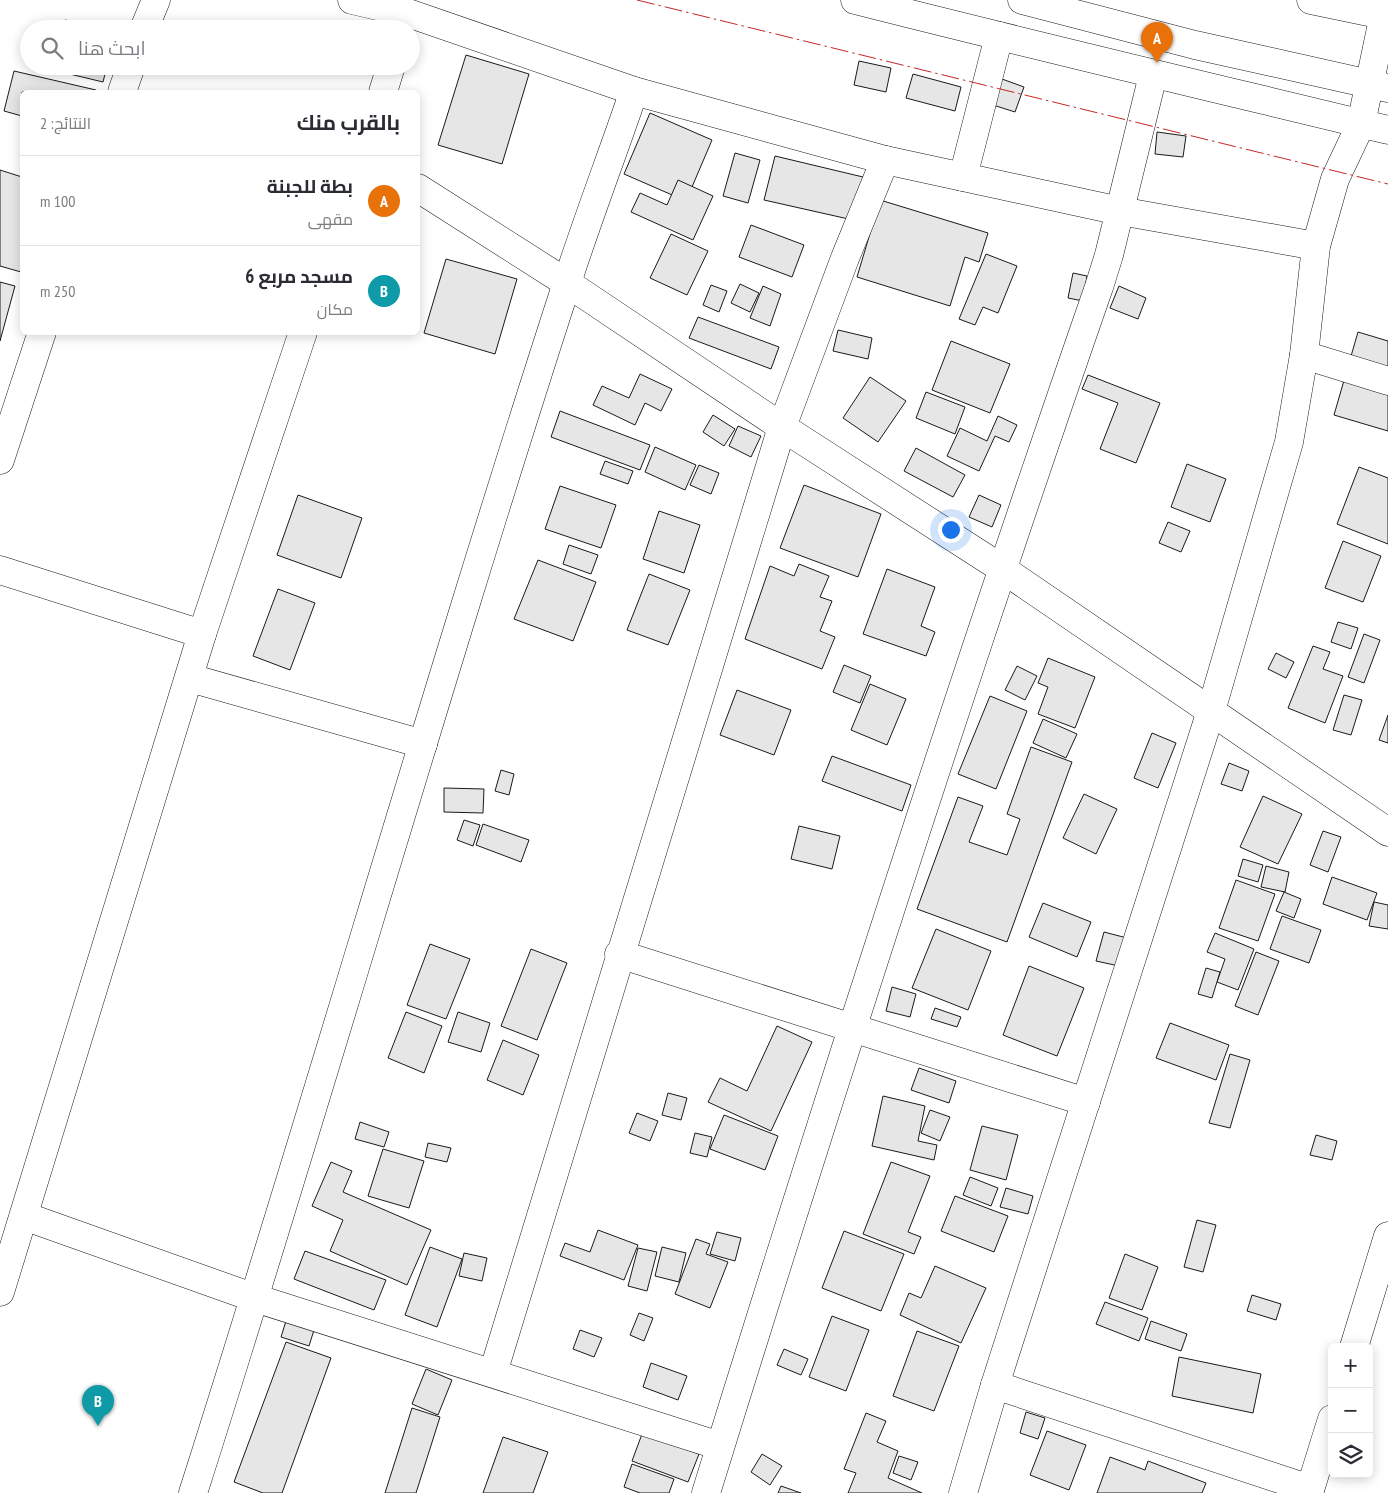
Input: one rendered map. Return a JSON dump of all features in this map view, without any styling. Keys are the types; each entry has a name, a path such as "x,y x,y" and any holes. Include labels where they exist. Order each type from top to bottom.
{"main road":[{"path":"148,20 156,0"},
{"path":"352,0 408,14 634,91 885,160 1120,211 1316,246"},
{"path":"855,0 1153,75 1388,130"},
{"path":"1022,0 1195,45 1379,86"},
{"path":"964,1493 995,1385 1211,711 1289,442 1304,355 1316,246 1335,179 1379,86 1386,11 1311,0"},
{"path":"963,177 999,36"},
{"path":"123,90 128,75"},
{"path":"384,90 388,75"},
{"path":"706,1493 852,1028 1001,568 1099,287 1120,211 1153,75"},
{"path":"193,1493 255,1298 422,744 567,283 634,91"},
{"path":"493,1373 782,427 845,258 885,160"},
{"path":"420,189 567,283 782,427 1001,568 1388,832"},
{"path":"0,460 41,335"},
{"path":"0,1292 202,634 302,335"},
{"path":"1304,355 1388,381"},
{"path":"0,570 202,634"},
{"path":"190,678 422,744"},
{"path":"620,954 1086,1102"},
{"path":"24,1216 255,1298 720,1446"},
{"path":"1355,1343 1388,1236"},
{"path":"995,1385 1310,1491 1328,1432"}],"building":[{"path":"466,55 529,74 502,164 438,145"},
{"path":"859,61 891,68 886,92 854,85"},
{"path":"14,71 20,72 20,75 31,75 96,90 20,90 20,115 4,111"},
{"path":"913,74 961,87 955,111 906,98"},
{"path":"74,75 105,75 103,82"},
{"path":"1002,79 1024,87 1015,112 993,105"},
{"path":"650,113 712,140 686,201 624,174"},
{"path":"1157,132 1186,136 1183,157 1155,154"},
{"path":"735,153 760,160 748,203 723,196"},
{"path":"775,156 863,177 853,220 764,200"},
{"path":"0,170 20,176 20,272 0,266"},
{"path":"678,180 713,196 693,240 631,212 640,193 667,205"},
{"path":"880,200 988,233 979,262 965,257 950,306 857,277"},
{"path":"751,225 804,245 792,277 739,257"},
{"path":"671,234 708,251 687,295 650,278"},
{"path":"986,254 1017,266 998,313 983,307 975,325 959,319"},
{"path":"446,259 517,279 495,354 424,333"},
{"path":"1073,273 1087,276 1083,301 1068,298"},
{"path":"0,282 15,286 0,341"},
{"path":"740,284 759,293 750,312 731,303"},
{"path":"711,285 727,291 719,312 703,305"},
{"path":"763,286 781,294 770,326 750,318"},
{"path":"1119,286 1146,298 1138,319 1110,308"},
{"path":"698,317 779,347 771,369 689,338"},
{"path":"838,330 872,338 868,359 833,351"},
{"path":"1358,332 1388,341 1388,431 1334,415"},
{"path":"951,341 1010,364 990,413 932,390"},
{"path":"640,374 672,389 661,411 645,403 635,425 593,405 602,386 629,398"},
{"path":"1088,375 1160,403 1136,463 1100,449 1118,403 1082,389"},
{"path":"870,377 906,401 878,442 843,418"},
{"path":"926,392 965,407 955,434 916,418"},
{"path":"560,411 650,445 640,470 551,437"},
{"path":"713,415 735,429 724,446 703,432"},
{"path":"998,416 1017,425 1009,442 995,436 979,471 947,456 960,428 987,441"},
{"path":"738,426 761,436 751,457 729,446"},
{"path":"655,447 696,465 685,490 645,472"},
{"path":"916,448 965,475 953,497 904,471"},
{"path":"605,461 633,471 628,484 600,474"},
{"path":"1187,464 1226,479 1210,522 1171,507"},
{"path":"699,465 719,473 711,494 690,485"},
{"path":"1359,467 1388,478 1388,544 1337,524"},
{"path":"804,485 881,514 858,577 780,548"},
{"path":"560,486 616,505 601,548 545,529"},
{"path":"298,495 362,518 341,578 277,555"},
{"path":"979,495 1001,505 992,527 969,517"},
{"path":"659,511 700,525 684,573 643,559"},
{"path":"1168,522 1190,531 1181,552 1159,543"},
{"path":"1343,541 1381,556 1363,602 1325,588"},
{"path":"569,545 598,555 591,574 563,564"},
{"path":"538,560 596,582 573,641 514,619"},
{"path":"799,564 829,576 820,597 832,601 820,631 835,637 822,669 745,639 770,566 794,576"},
{"path":"887,569 935,587 921,626 935,632 926,656 863,634"},
{"path":"649,574 690,590 668,645 627,630"},
{"path":"278,589 315,603 290,670 253,656"},
{"path":"1338,622 1358,628 1351,649 1331,642"},
{"path":"1364,634 1380,640 1364,683 1348,677"},
{"path":"1313,646 1330,652 1323,669 1343,676 1325,723 1288,708"},
{"path":"1276,653 1294,662 1286,678 1268,669"},
{"path":"1048,658 1095,677 1075,728 1038,714 1048,687 1038,683"},
{"path":"844,665 871,676 860,703 833,692"},
{"path":"1017,666 1037,676 1025,700 1005,690"},
{"path":"870,684 906,699 887,745 851,730"},
{"path":"737,690 791,710 774,755 720,735"},
{"path":"1344,695 1362,700 1351,735 1333,730"},
{"path":"990,696 1027,711 996,789 958,774"},
{"path":"1388,715 1388,743 1379,740"},
{"path":"1043,719 1077,734 1066,758 1033,743"},
{"path":"1152,733 1176,743 1158,788 1134,778"},
{"path":"1031,747 1072,762 1007,942 917,909 958,797 983,806 969,842 1007,855 1020,819 1007,814"},
{"path":"832,756 911,785 902,811 822,781"},
{"path":"1229,763 1249,771 1242,791 1221,784"},
{"path":"501,770 514,774 509,795 495,791"},
{"path":"444,788 484,789 483,813 444,812"},
{"path":"1084,794 1117,809 1096,854 1063,838"},
{"path":"1263,796 1302,814 1278,864 1240,847"},
{"path":"464,820 480,825 473,846 457,840"},
{"path":"483,824 529,840 521,862 476,845"},
{"path":"799,826 840,836 832,869 791,859"},
{"path":"1323,831 1341,837 1328,872 1310,865"},
{"path":"1243,859 1263,865 1258,882 1238,876"},
{"path":"1266,866 1289,872 1285,892 1261,887"},
{"path":"1332,877 1377,893 1367,920 1323,904"},
{"path":"1236,880 1275,894 1258,941 1219,928"},
{"path":"1284,892 1301,899 1294,918 1276,911"},
{"path":"1374,902 1388,905 1388,929 1369,926"},
{"path":"1043,903 1091,922 1077,957 1029,937"},
{"path":"1282,916 1321,930 1309,963 1270,949"},
{"path":"936,929 991,951 968,1010 912,988"},
{"path":"1104,932 1127,938 1119,966 1096,961"},
{"path":"1215,933 1254,949 1238,990 1217,982 1225,959 1207,952"},
{"path":"430,944 470,959 446,1019 407,1005"},
{"path":"531,949 567,963 537,1040 501,1026"},
{"path":"1256,952 1279,961 1258,1015 1235,1006"},
{"path":"1029,966 1084,988 1057,1056 1003,1035"},
{"path":"1206,968 1220,972 1212,998 1198,994"},
{"path":"892,987 916,994 910,1017 886,1011"},
{"path":"935,1008 961,1017 957,1027 931,1019"},
{"path":"406,1012 442,1026 424,1073 388,1058"},
{"path":"458,1012 490,1023 481,1052 448,1042"},
{"path":"1170,1023 1229,1045 1216,1080 1156,1058"},
{"path":"777,1026 812,1042 771,1131 708,1102 720,1078 747,1091"},
{"path":"503,1040 539,1055 523,1095 487,1080"},
{"path":"1230,1054 1250,1060 1230,1128 1209,1123"},
{"path":"919,1068 956,1081 949,1103 911,1090"},
{"path":"668,1093 687,1098 681,1120 662,1115"},
{"path":"883,1096 925,1106 918,1141 937,1145 934,1160 872,1146"},
{"path":"930,1110 950,1117 940,1141 921,1133"},
{"path":"637,1113 658,1121 650,1141 629,1133"},
{"path":"724,1115 778,1136 765,1170 710,1149"},
{"path":"360,1122 389,1132 384,1147 355,1139"},
{"path":"982,1126 1018,1135 1006,1180 970,1170"},
{"path":"695,1133 712,1137 707,1157 690,1153"},
{"path":"1316,1135 1337,1141 1332,1160 1310,1155"},
{"path":"428,1143 451,1148 447,1162 425,1157"},
{"path":"383,1149 424,1161 409,1208 368,1196"},
{"path":"331,1162 352,1171 343,1192 431,1230 407,1285 330,1251 343,1220 312,1206"},
{"path":"891,1162 930,1176 908,1232 921,1237 914,1254 863,1234"},
{"path":"970,1177 998,1188 991,1206 963,1195"},
{"path":"1006,1188 1033,1196 1028,1214 1000,1207"},
{"path":"955,1196 1008,1216 994,1252 941,1231"},
{"path":"1197,1220 1216,1225 1203,1272 1184,1267"},
{"path":"598,1230 638,1245 624,1280 560,1256 565,1243 590,1252"},
{"path":"844,1231 904,1254 881,1311 822,1288"},
{"path":"717,1232 741,1238 735,1261 710,1254"},
{"path":"696,1239 710,1244 706,1254 728,1262 710,1308 675,1294"},
{"path":"430,1247 462,1259 437,1327 405,1315"},
{"path":"662,1247 686,1253 679,1282 655,1276"},
{"path":"638,1248 657,1252 647,1291 628,1286"},
{"path":"305,1251 386,1280 374,1310 294,1279"},
{"path":"464,1253 487,1258 482,1281 459,1276"},
{"path":"1125,1254 1158,1267 1142,1310 1109,1298"},
{"path":"935,1266 986,1288 961,1343 900,1315 909,1293 921,1298"},
{"path":"1252,1295 1281,1304 1276,1320 1247,1311"},
{"path":"1105,1302 1148,1318 1139,1341 1096,1324"},
{"path":"639,1313 653,1318 644,1341 630,1335"},
{"path":"832,1316 869,1330 846,1391 809,1377"},
{"path":"286,1321 314,1330 309,1346 281,1337"},
{"path":"1151,1321 1187,1334 1181,1351 1145,1339"},
{"path":"580,1330 602,1338 594,1357 573,1349"},
{"path":"917,1331 959,1346 934,1411 893,1396"},
{"path":"286,1342 331,1358 282,1493 263,1493 234,1482"},
{"path":"784,1349 808,1359 801,1375 777,1365"},
{"path":"1179,1357 1261,1374 1253,1413 1172,1396"},
{"path":"651,1363 687,1376 678,1400 643,1387"},
{"path":"426,1369 452,1380 438,1415 412,1404"},
{"path":"412,1408 440,1417 416,1493 385,1493"},
{"path":"1026,1412 1045,1418 1038,1439 1020,1433"},
{"path":"866,1413 886,1421 877,1442 898,1451 888,1478 922,1493 848,1493 856,1473 844,1469"},
{"path":"1047,1431 1086,1445 1069,1490 1030,1475"},
{"path":"642,1434 699,1454 688,1482 632,1461"},
{"path":"503,1437 548,1452 533,1493 483,1493"},
{"path":"762,1454 782,1466 770,1485 751,1472"},
{"path":"899,1456 918,1462 911,1480 893,1473"},
{"path":"1110,1457 1145,1470 1148,1461 1206,1483 1202,1493 1097,1493"},
{"path":"632,1464 674,1479 669,1493 640,1493 624,1487"},
{"path":"781,1486 801,1493 778,1493"}],"power":[{"path":"637,0 1388,184"}],"place":[{"name":"بطة للجبنة","path":"1157,63"},
{"name":"مسجد مربع 6","path":"98,1426"}]}
